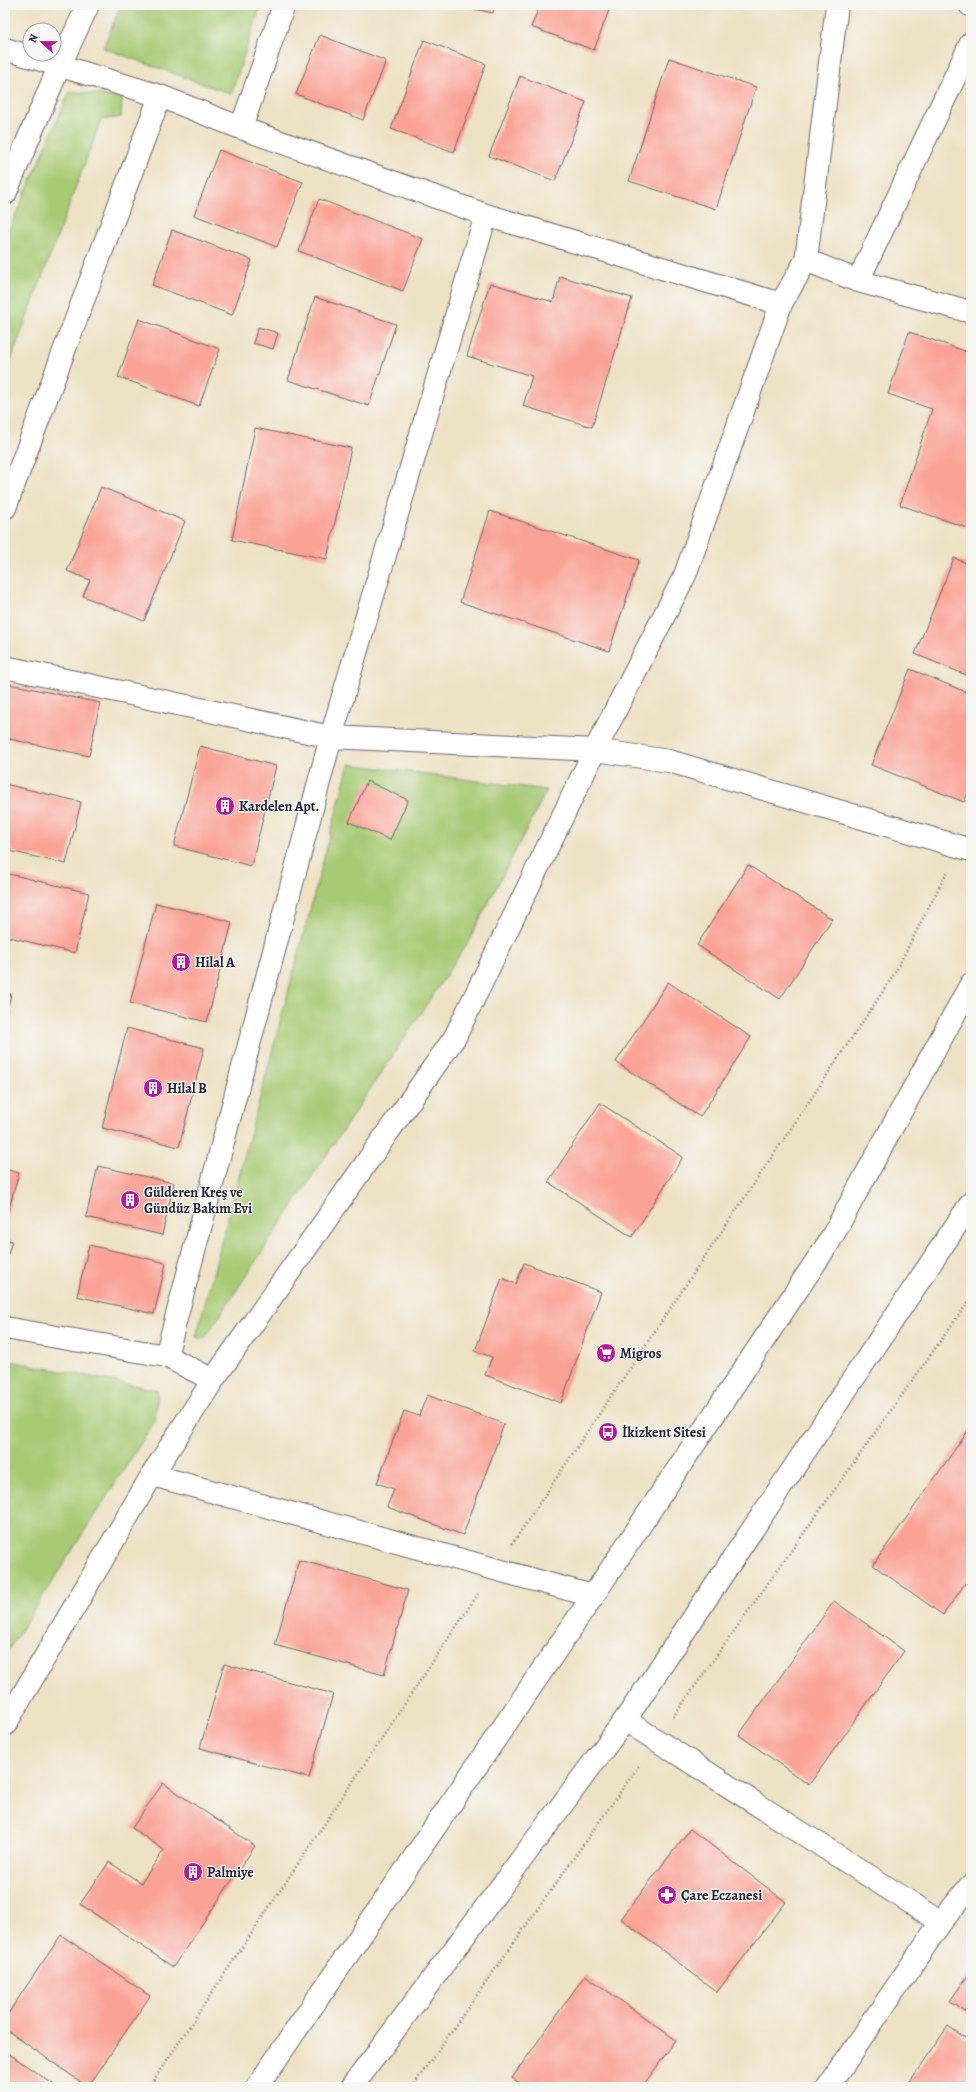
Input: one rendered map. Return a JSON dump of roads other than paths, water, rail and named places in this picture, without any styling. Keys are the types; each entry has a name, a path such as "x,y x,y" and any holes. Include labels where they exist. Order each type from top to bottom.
{"street":[{"path":"5,194 59,67 88,5"},
{"path":"241,128 284,5"},
{"path":"5,1725 152,1475 213,1380 455,1037 595,750 685,575 781,304 806,260 837,5"},
{"path":"858,281 971,43"},
{"path":"5,49 59,67 160,96 241,128 486,215 781,304"},
{"path":"5,508 160,96"},
{"path":"166,1356 331,737 486,215"},
{"path":"806,260 858,281 971,312"},
{"path":"5,667 331,737 595,750 669,761 966,848"},
{"path":"257,2087 593,1596 829,1242 971,984"},
{"path":"352,2087 625,1720 971,1203"},
{"path":"5,1328 166,1356 213,1380"},
{"path":"152,1475 593,1596"},
{"path":"625,1720 941,1922"},
{"path":"828,2087 941,1922 971,1885"}],"place":[{"name":"Kardelen Apt.","path":"225,806"},
{"name":"Hilal A","path":"181,962"},
{"name":"Hilal B","path":"153,1088"},
{"name":"Gülderen Kreş ve Gündüz Bakım Evi","path":"130,1200"},
{"name":"Migros","path":"606,1353"},
{"name":"İkizkent Sitesi","path":"608,1432"},
{"name":"Palmiye","path":"193,1872"},
{"name":"Çare Eczanesi","path":"667,1895"}]}
